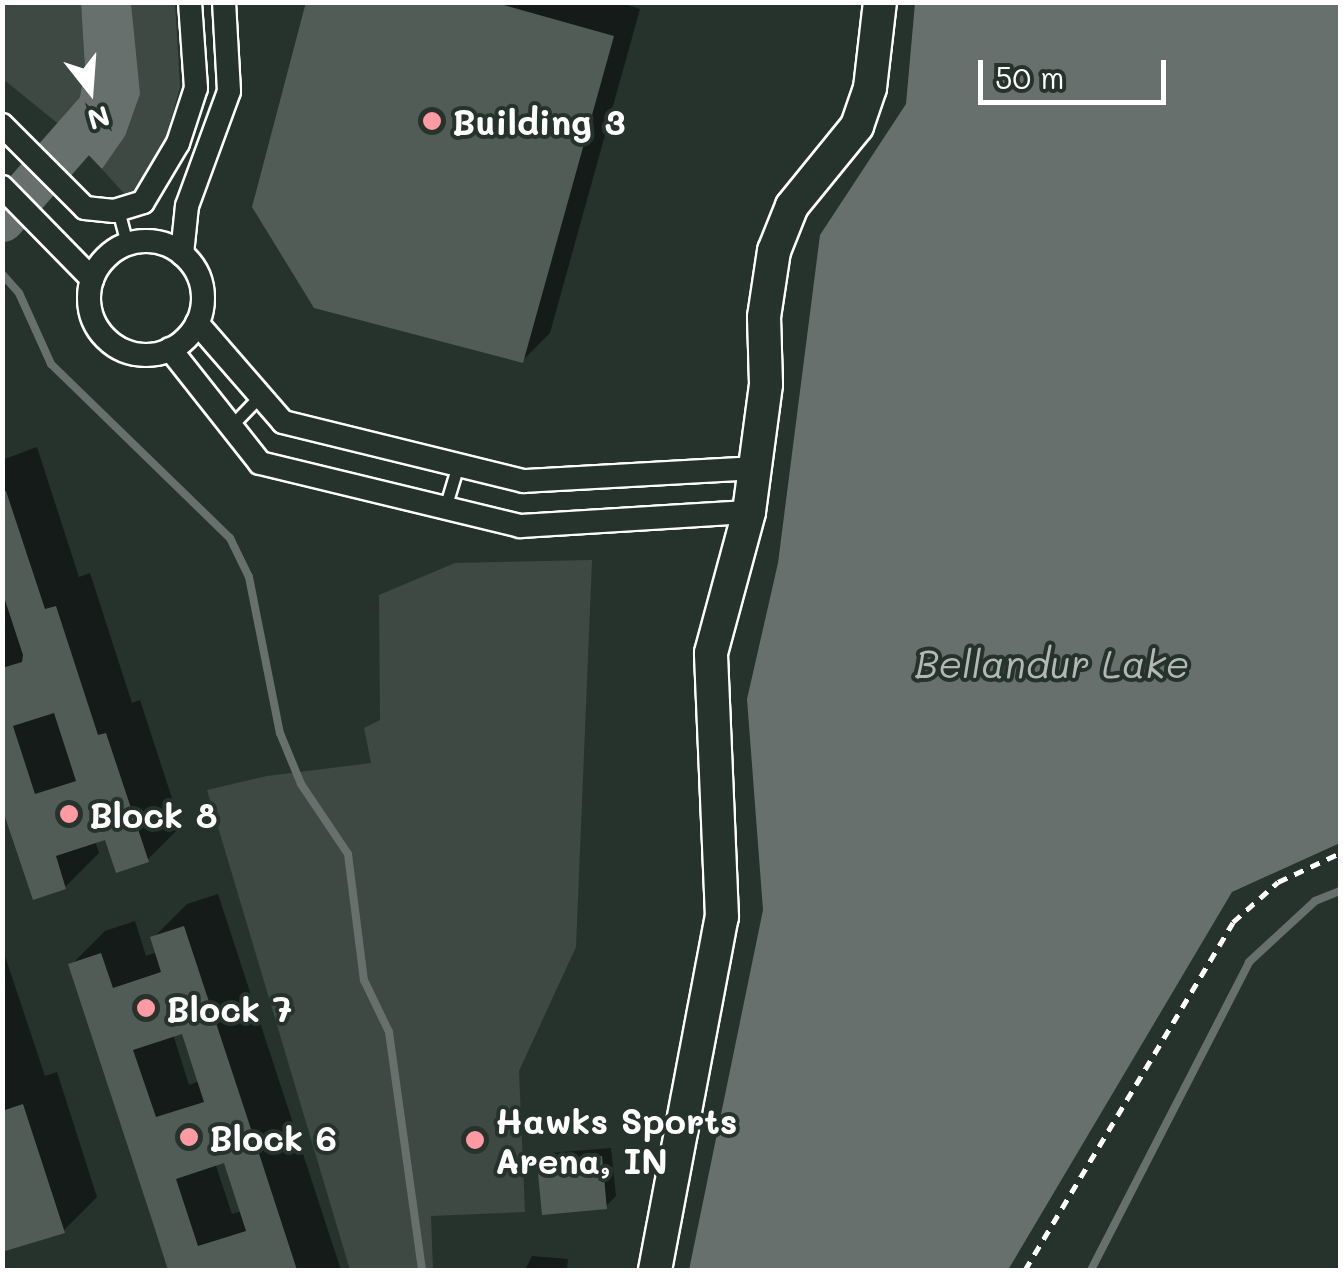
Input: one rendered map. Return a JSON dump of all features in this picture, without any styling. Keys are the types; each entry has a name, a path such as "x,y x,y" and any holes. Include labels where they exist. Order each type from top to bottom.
{"street":[{"path":"2,125 86,208 118,210 143,202 187,120 196,88 190,2"},
{"path":"182,254 187,206 230,91 224,2"},
{"path":"655,1270 722,916 710,653 756,468 766,384 764,317 774,250 792,206 856,126 870,88 880,2"},
{"path":"2,188 92,278"},
{"path":"158,242 182,254 200,280 202,309 197,323 170,349 138,355 111,344 92,320 88,305 92,278 102,261 128,244 158,242"},
{"path":"197,323 283,422 524,481 756,468"},
{"path":"170,349 260,463 520,526 748,512"}],"lane":[{"path":"118,210 128,244"},
{"path":"231,426 260,396"},
{"path":"445,508 458,465"}],"path":[{"path":"1026,1270 1233,922 1278,882 1340,853"}],"shaded area":[{"path":"2,3 81,3 85,69 79,102 61,126 3,79"},
{"path":"131,3 175,3 180,87 163,148 139,190 128,198 102,169 125,136 134,43"},
{"path":"592,560 576,947 519,1071 525,1212 431,1216 433,1270 350,1270 207,790 267,776 371,763 364,728 380,720 379,595 455,563"}],"water":[{"path":"81,3 131,3 140,94 125,136 102,169 61,126 79,102 85,69"},
{"name":"Bellandur Lake","path":"915,3 1340,3 1340,843 1232,892 1008,1270 689,1270 763,910 747,699 778,563 820,235 906,104"}],"building":[{"name":"Building 3","path":"306,2 493,2 614,36 523,363 314,308 252,207"},
{"path":"2,491 6,491 45,609 56,606 98,735 106,733 149,862 116,873 105,840 56,856 66,889 33,900 2,808 2,668 22,662 23,655 2,591","holes":["54,713 76,781 35,794 13,726"]},
{"path":"184,926 297,1270 168,1270 68,964 101,953 113,988 161,972 150,937","holes":["182,1034 204,1102 156,1117 133,1050","224,1163 246,1231 198,1246 176,1179"]},
{"path":"23,1104 65,1233 2,1252 2,1111"},
{"path":"602,1156 607,1209 542,1215 537,1163"}],"waterway":[{"path":"2,219 111,95 107,2"},
{"path":"2,274 19,293 51,364 230,538 249,577 280,733 301,784 348,854 364,980 389,1032 422,1270"},
{"path":"1091,1270 1249,962 1315,901 1340,891"}],"place":[{"name":"Building 3","path":"432,121"},
{"name":"Block 8","path":"69,814"},
{"name":"Block 7","path":"146,1008"},
{"name":"Block 6","path":"189,1137"},
{"name":"Hawks Sports Arena, IN","path":"475,1140"}]}
